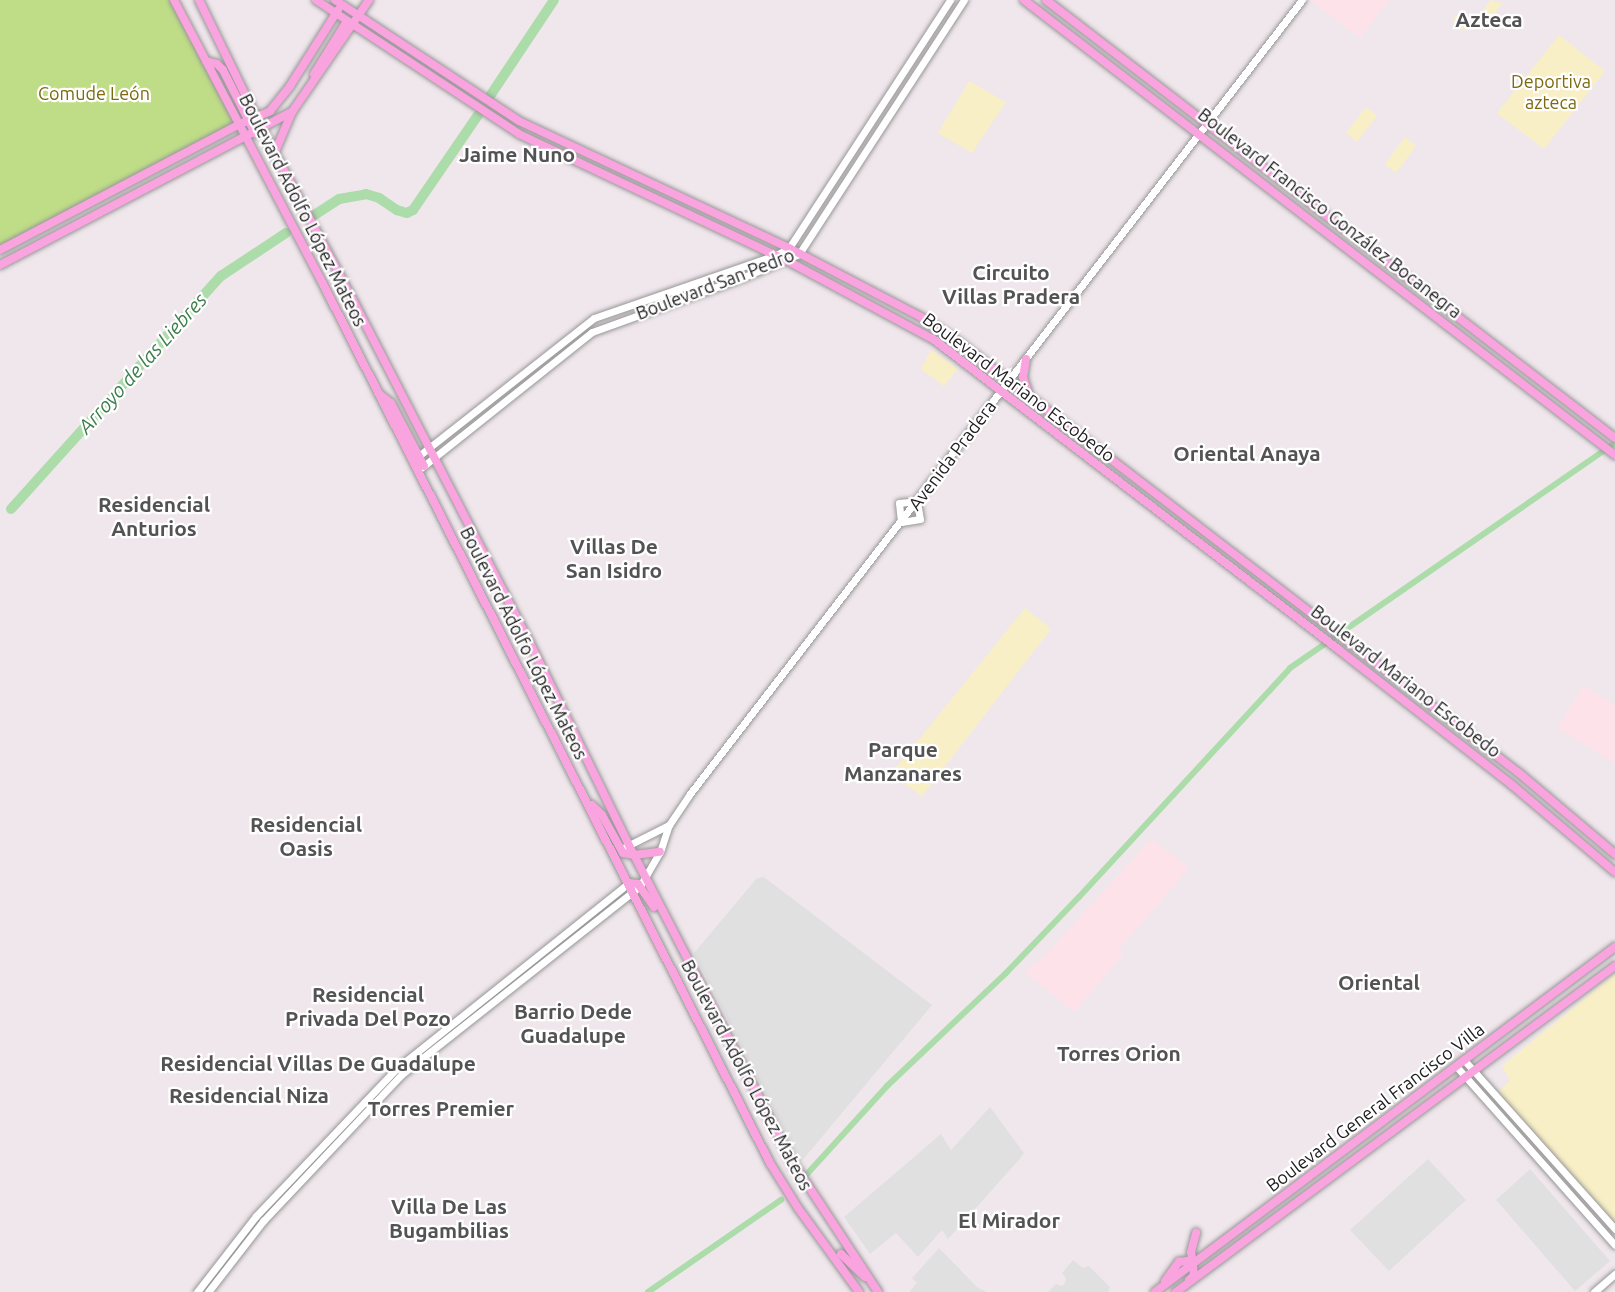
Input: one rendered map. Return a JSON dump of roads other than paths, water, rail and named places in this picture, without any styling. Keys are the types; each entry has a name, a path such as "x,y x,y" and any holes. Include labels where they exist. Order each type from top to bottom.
{"main road":[{"name":"Boulevard Adolfo López Mateos","path":"174,0 206,61 248,120 254,133 275,152 317,230 527,637 621,849 629,883 637,889 770,1163 798,1208 859,1292"},
{"name":"Boulevard Adolfo López Mateos","path":"200,0 288,219 378,393 415,459 587,801 621,849 634,855 799,1174 878,1292"},
{"name":"Boulevard Mariano Escobedo","path":"316,0 519,134 776,255 921,332 1002,390 1334,646 1512,785 1615,872"},
{"path":"306,94 312,76 369,0"},
{"name":"Boulevard Francisco González Bocanegra","path":"1024,0 1200,133 1614,454"},
{"name":"Boulevard Francisco González Bocanegra","path":"1046,0 1615,438"},
{"path":"0,250 274,108 341,2"},
{"name":"Boulevard Mariano Escobedo","path":"341,2 519,121 789,248 921,317 1009,380 1335,630 1519,773 1615,854"},
{"path":"275,152 292,112 306,94 350,23"},
{"path":"299,70 312,76"},
{"path":"290,86 297,93 306,94"},
{"path":"0,265 292,112"},
{"path":"1026,359 1024,385 1033,400"},
{"path":"634,855 660,852"},
{"path":"637,889 661,918 670,925"},
{"name":"Boulevard General Francisco Villa","path":"1192,1265 1615,947"},
{"name":"Boulevard General Francisco Villa","path":"1177,1292 1615,966"},
{"path":"1177,1292 1194,1275 1191,1246 1196,1233"},
{"path":"841,1254 871,1280"},
{"path":"1158,1289 1179,1262 1184,1260 1192,1265"}],"street":[{"name":"Boulevard San Pedro","path":"428,448 586,322 696,281 776,255 789,248 950,0"},
{"name":"Boulevard San Pedro","path":"420,469 591,332 799,254 964,0"},
{"name":"Avenida Pradera","path":"637,889 660,852 669,825 770,688 901,522 1107,250 1302,0"},
{"path":"586,322 591,332"},
{"path":"415,459 428,448"},
{"path":"917,501 920,519 901,522 899,503 917,501"},
{"name":"Avenida Pradera","path":"621,849 669,825"},
{"path":"208,1292 263,1221 397,1068 629,883"},
{"path":"197,1292 256,1216 372,1098 637,889"},
{"path":"1464,1060 1615,1229"},
{"path":"1456,1066 1615,1245"},
{"path":"1545,1165 1552,1158"},
{"path":"1594,1292 1615,1274"}],"waterway":[{"name":"Arroyo de las Liebres","path":"490,96 554,0"},
{"name":"Arroyo de las Liebres","path":"316,214 339,199 366,194 379,198 397,210 407,213 413,210 478,115"},
{"name":"Arroyo de las Liebres","path":"11,509 221,276 286,233"},
{"path":"807,1174 887,1086 1006,973 1079,897 1290,668 1615,443"},
{"path":"648,1292 781,1200"}],"district":[{"name":"Azteca","path":"1489,19"},
{"name":"Jaime Nuno","path":"517,154"},
{"name":"Circuito Villas Pradera","path":"1011,284"},
{"name":"Oriental Anaya","path":"1247,453"},
{"name":"Residencial Anturios","path":"154,516"},
{"name":"Villas De San Isidro","path":"614,558"},
{"name":"Parque Manzanares","path":"903,761"},
{"name":"Residencial Oasis","path":"306,836"},
{"name":"Oriental","path":"1379,982"},
{"name":"Residencial Privada Del Pozo","path":"368,1006"},
{"name":"Barrio Dede Guadalupe","path":"573,1023"},
{"name":"Torres Orion","path":"1119,1053"},
{"name":"Residencial Villas De Guadalupe","path":"318,1063"},
{"name":"Residencial Niza","path":"249,1095"},
{"name":"Torres Premier","path":"441,1108"},
{"name":"Villa De Las Bugambilias","path":"449,1218"},
{"name":"El Mirador","path":"1009,1220"}],"park label":[{"name":"Deportiva azteca","path":"1551,92"},
{"name":"Comude León","path":"94,93"}]}
